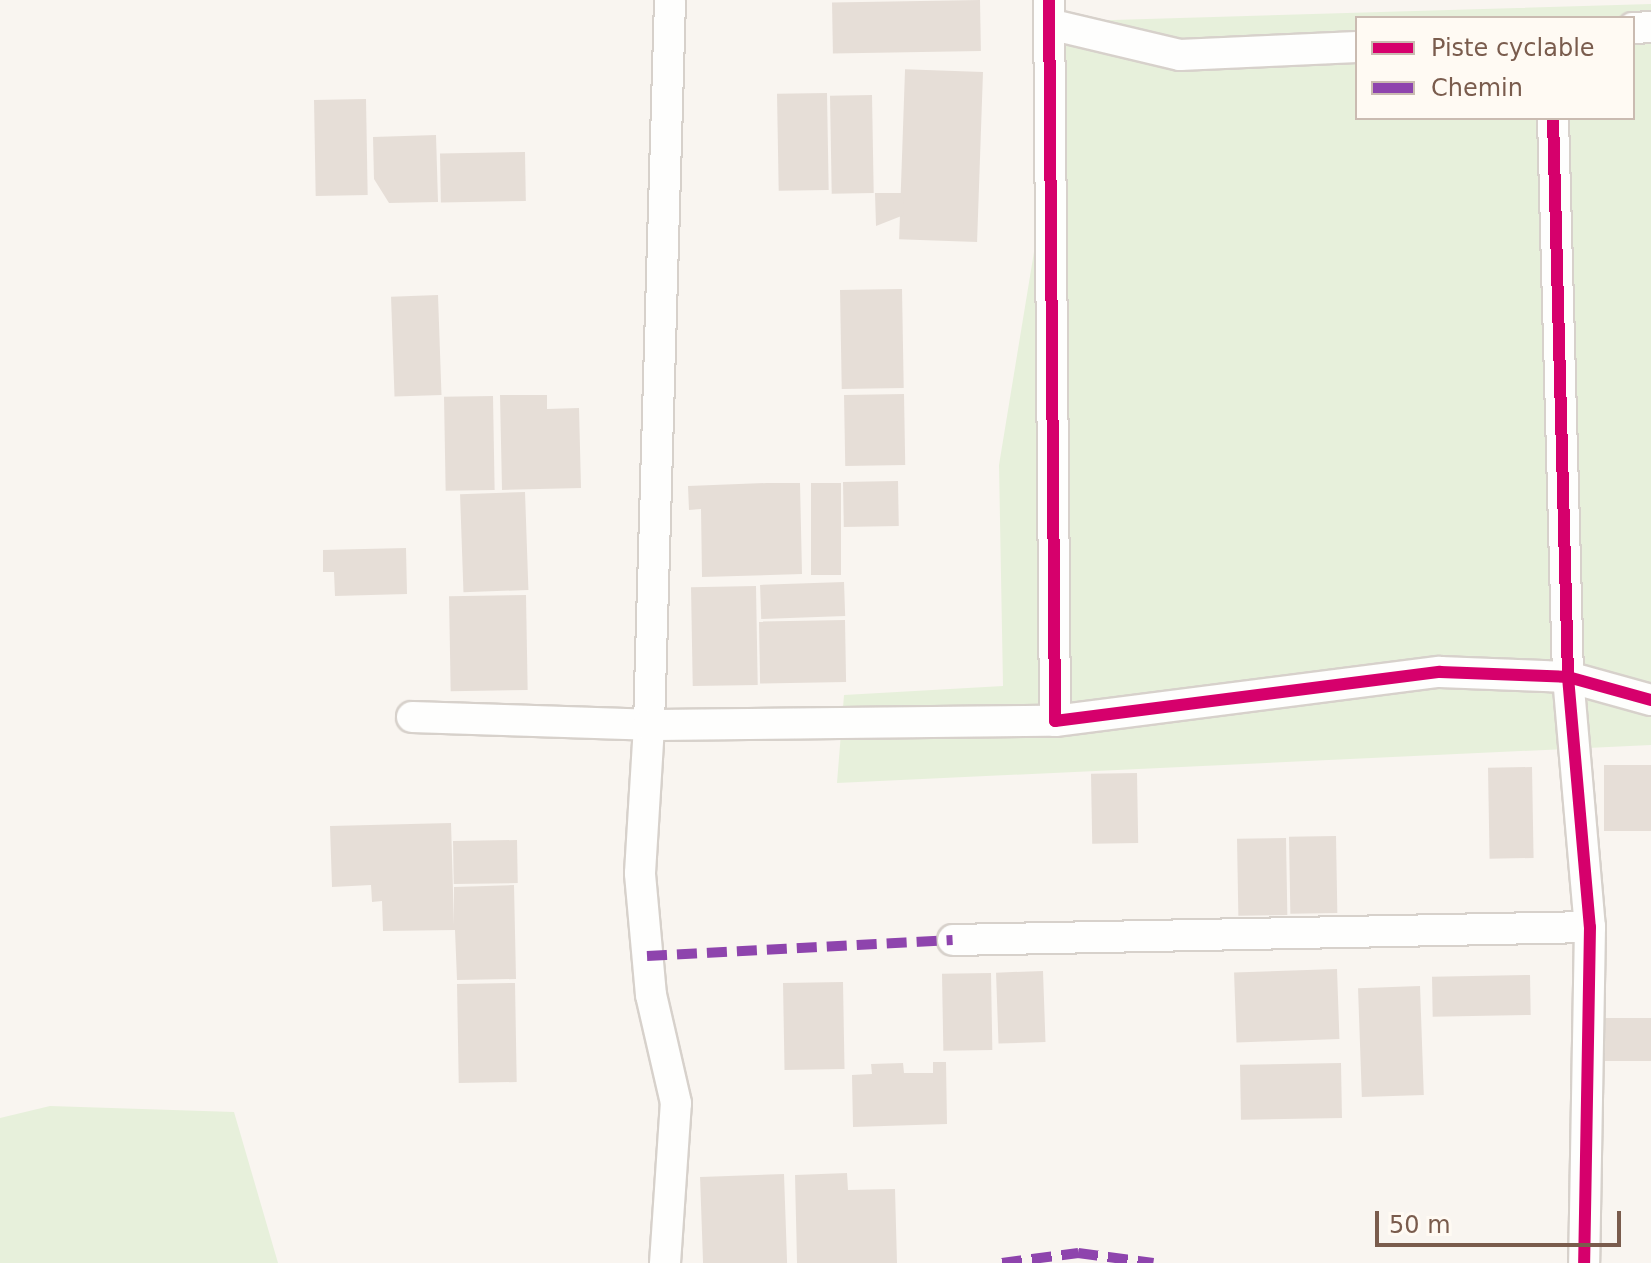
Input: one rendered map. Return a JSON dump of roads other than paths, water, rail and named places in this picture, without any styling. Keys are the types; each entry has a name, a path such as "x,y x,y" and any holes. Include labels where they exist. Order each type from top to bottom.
{"street":[{"path":"665,1263 676,1103 651,995 640,873 649,725 670,0"},
{"path":"1055,721 1049,12 1180,55 1355,47"},
{"path":"1553,120 1568,677 1590,927 1592,1119 1581,1261"},
{"path":"412,717 649,725 1055,721 1440,672 1568,677 1651,700"},
{"path":"953,940 1590,927"}]}
